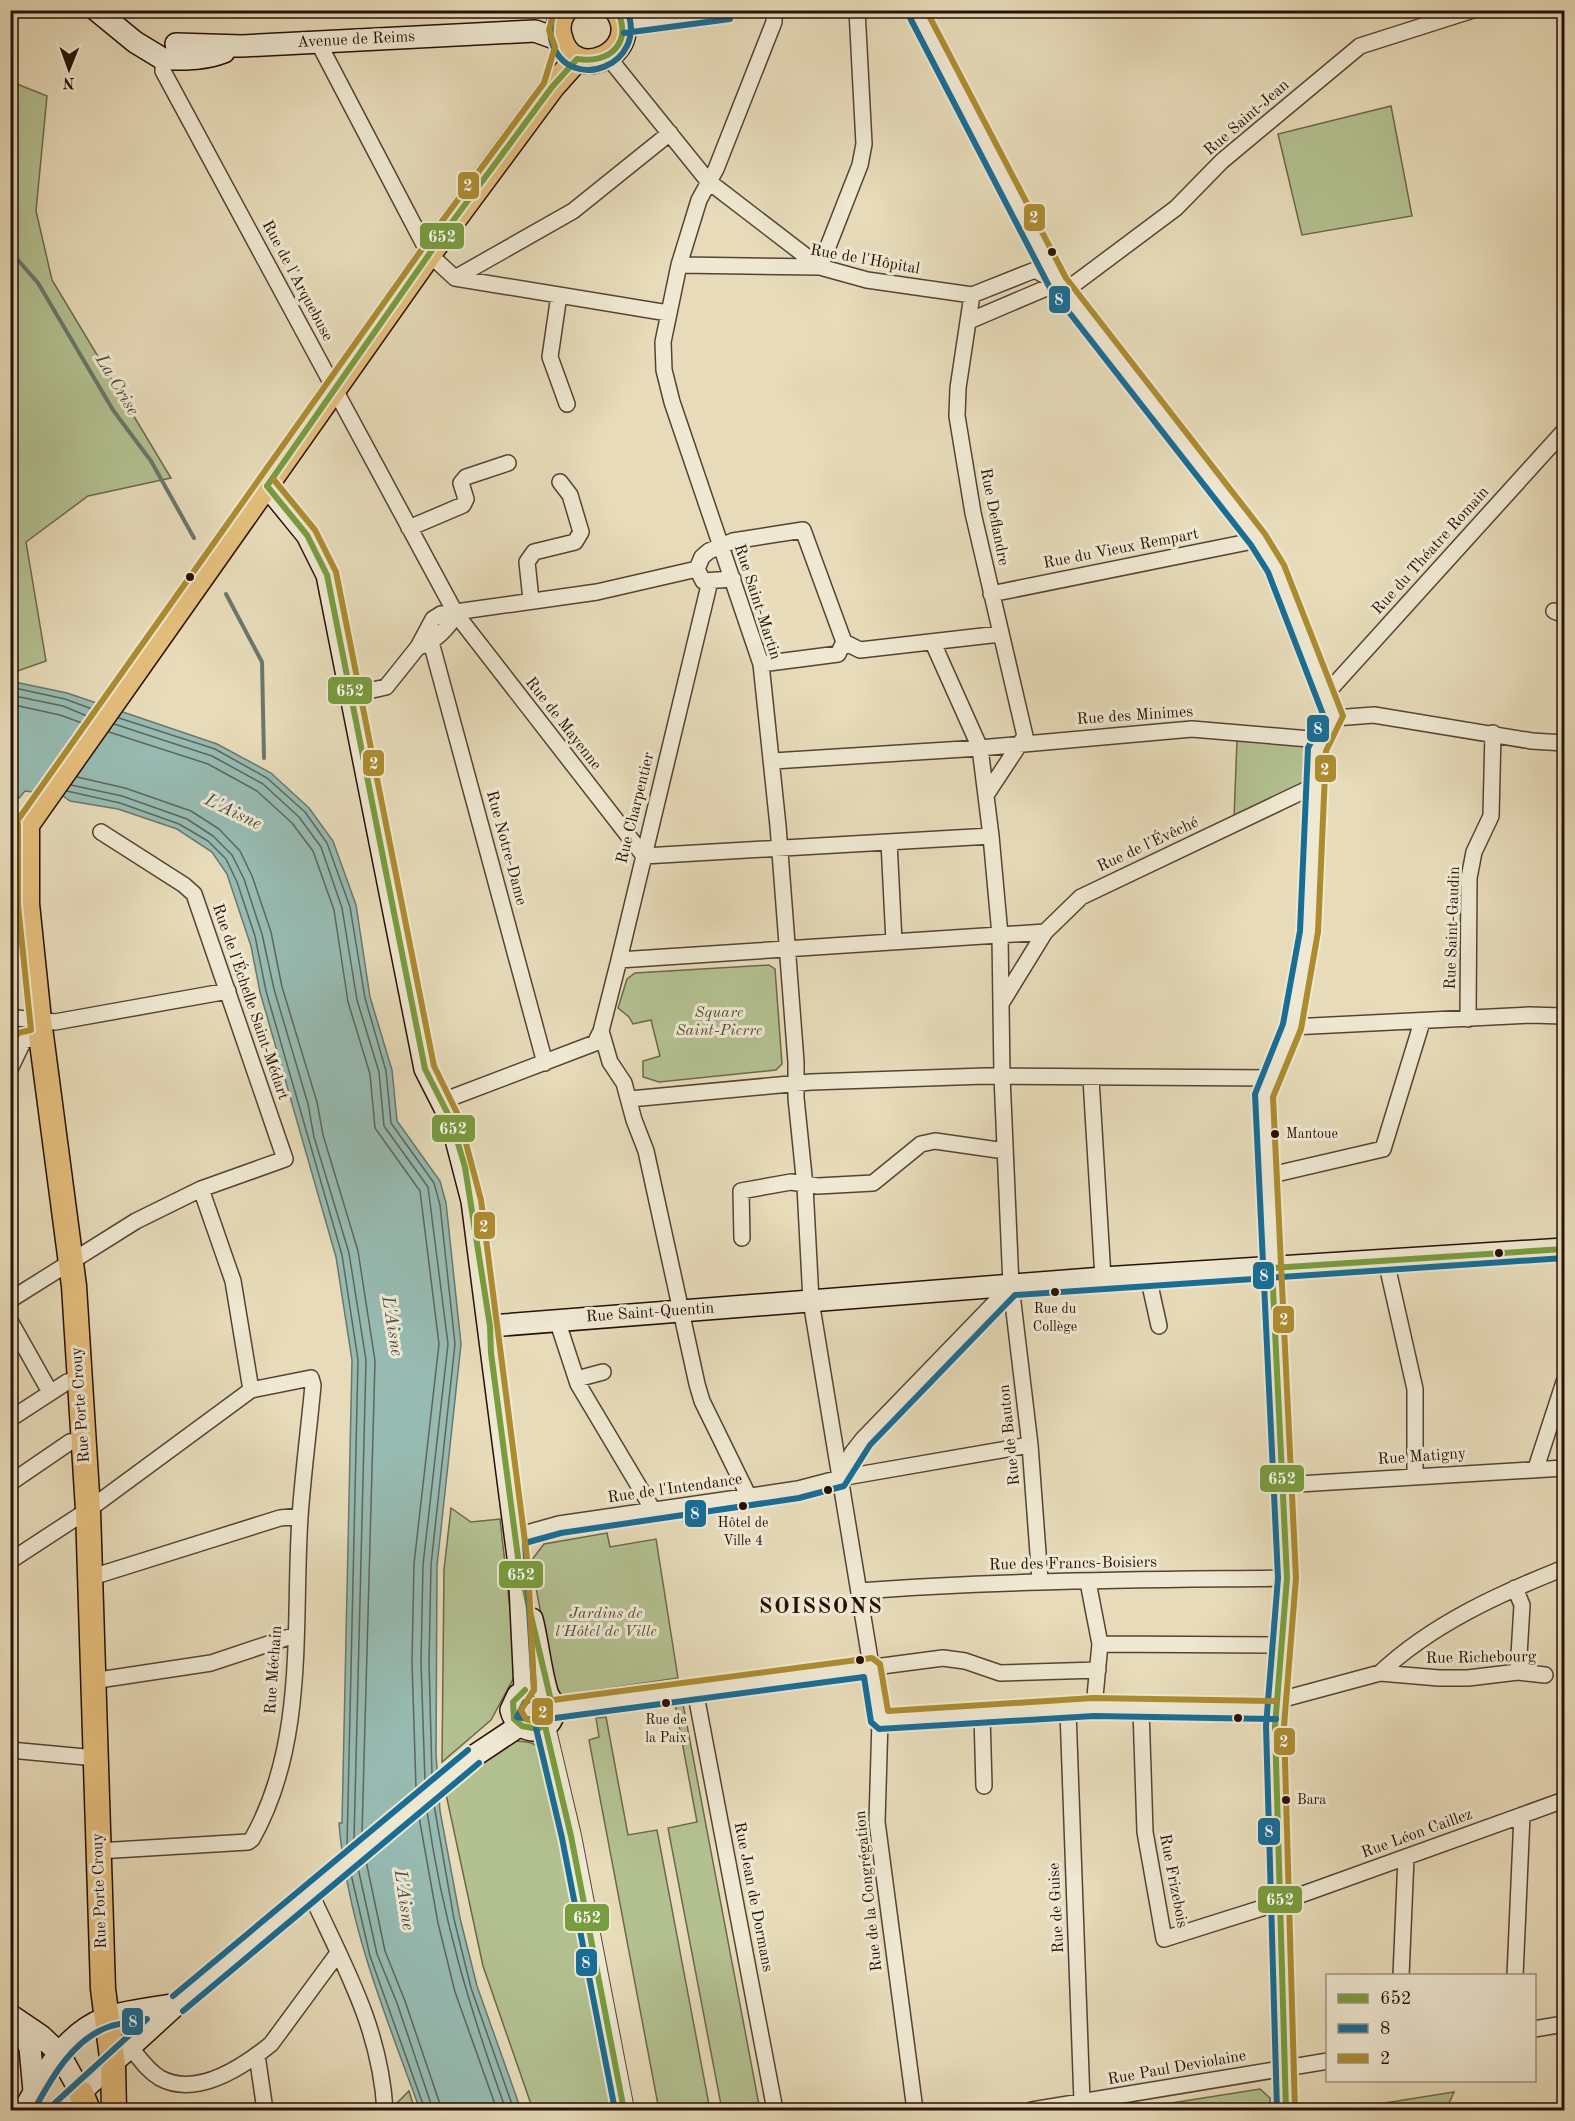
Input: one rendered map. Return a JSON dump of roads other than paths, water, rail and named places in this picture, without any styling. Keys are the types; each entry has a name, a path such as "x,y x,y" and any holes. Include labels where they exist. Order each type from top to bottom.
{"main road":[{"path":"96,10 127,35 164,51"},
{"path":"564,29 588,62 608,57 618,49 623,37 620,17"},
{"path":"10,847 429,254 552,87 564,29"},
{"name":"Avenue de Reims","path":"164,51 184,60 206,58 242,46 564,29"},
{"path":"267,486 307,535 327,575 425,1069 450,1120 465,1167 490,1326 508,1496 516,1536 525,1690"},
{"name":"Rue Porte Crouy","path":"27,824 26,1026 74,1286 78,1380 88,1510 88,1578 103,1989 113,2066 114,2110"},
{"path":"10,885 19,891 27,904"},
{"path":"811,1301 1103,1278 1564,1249"},
{"name":"Rue Saint-Quentin","path":"490,1326 811,1301"},
{"path":"519,1565 549,1710"},
{"path":"61,2110 85,2102 113,2066 177,2004 474,1756 515,1718 518,1695 525,1690 541,1690 549,1710"},
{"path":"515,1718 527,1730 549,1710"},
{"path":"24,2110 59,2053 81,2032 106,2018 177,2004"},
{"path":"14,2018 41,2036 59,2053 85,2102"},
{"path":"14,2018 30,2048 34,2091"}],"street":[{"path":"620,17 729,10"},
{"name":"Rue Saint-Martin","path":"774,10 774,22 716,169 708,181 679,265 663,342 664,370 672,402 761,664 772,761 788,949 796,1084 806,1186 811,1301"},
{"path":"608,57 708,181 820,267 860,165 864,144 857,10"},
{"path":"916,10 1061,287 1258,540 1276,568 1334,717 1317,749 1309,932 1292,1027 1273,1078 1264,1095 1287,1578 1276,1705 1287,2110"},
{"name":"Rue Saint-Jean","path":"969,321 1061,287 1176,208 1222,161 1360,46 1473,10"},
{"path":"318,42 429,254 455,278 668,313"},
{"name":"Rue de l'Arquebuse","path":"164,51 163,71 456,614"},
{"path":"455,278 573,211 670,133"},
{"path":"1035,270 1041,250"},
{"name":"Rue de l'Hôpital","path":"679,265 820,267 867,280 972,295"},
{"path":"1035,270 1061,287"},
{"path":"972,295 1035,270"},
{"path":"559,295 550,357 567,404"},
{"name":"Rue Deflandre","path":"972,295 958,388 957,416 973,513 1024,736 1021,743"},
{"name":"Rue du Théatre Romain","path":"1325,694 1564,431"},
{"path":"409,528 463,505 466,499 461,483 466,477 508,463"},
{"path":"531,600 527,561 529,556 534,552 575,542 581,532 570,495 560,482"},
{"path":"732,579 703,581 697,569 702,557 733,541 802,530 844,642 860,650 1000,634"},
{"name":"Rue du Vieux Rempart","path":"991,594 1258,540"},
{"path":"350,695 386,687 425,645 433,619 441,614 456,614 531,600 597,592 697,569"},
{"name":"Rue Charpentier","path":"594,1041 619,960 710,581"},
{"name":"Rue de Mayenne","path":"456,614 644,856"},
{"path":"761,664 838,654 844,642"},
{"name":"Rue de Bauton","path":"933,643 980,748 991,836 1000,935 1002,1077 1011,1286 1030,1444 1040,1580"},
{"name":"Rue Notre-Dame","path":"425,645 545,1063"},
{"path":"1334,717 1374,715 1564,743"},
{"name":"Rue des Minimes","path":"772,761 980,748 1192,729 1322,740"},
{"name":"Rue Saint-Gaudin","path":"1468,1019 1469,878 1474,852 1491,816 1493,733"},
{"path":"986,795 1021,743"},
{"name":"Rue de l'Évêché","path":"1002,1002 1045,932 1081,897 1316,785"},
{"name":"Rue de l'Échelle Saint-Médart","path":"101,832 184,885 194,894 285,1159 201,1189"},
{"path":"644,856 991,836"},
{"path":"889,842 894,942"},
{"path":"619,960 1045,932"},
{"path":"10,1069 26,1026 228,991"},
{"path":"1292,1027 1529,1015 1564,1016"},
{"path":"1267,1176 1383,1149 1422,1022"},
{"path":"440,1102 545,1063 594,1041"},
{"path":"594,1041 624,1083 630,1099 634,1120 646,1152 702,1401 749,1497"},
{"path":"594,1041 610,1062"},
{"path":"630,1099 796,1084 1002,1077 1273,1078"},
{"path":"1091,1079 1103,1278"},
{"path":"742,1238 741,1191 791,1182 806,1186 873,1183 921,1144 935,1141 1005,1151"},
{"path":"10,1300 136,1221 201,1189 233,1281 251,1390 88,1510 10,1561"},
{"path":"1386,1261 1415,1389 1415,1476"},
{"path":"1148,1275 1159,1326"},
{"path":"840,1478 852,1453 863,1439 1011,1286"},
{"name":"Rue de la Congrégation","path":"811,1301 880,1720 878,1822 915,2110"},
{"path":"553,1320 577,1379 653,1510"},
{"path":"10,1321 50,1392"},
{"path":"577,1379 603,1372"},
{"name":"Rue Méchain","path":"98,1851 248,1842 252,1839 268,1807 282,1764 293,1701 300,1516 313,1385 311,1378 251,1390"},
{"path":"10,1419 67,1382 78,1380"},
{"path":"1536,1468 1564,1382"},
{"path":"10,1483 70,1442 83,1440"},
{"name":"Rue de l'Intendance","path":"516,1536 559,1524 814,1486 840,1478 1030,1444"},
{"name":"Rue Matigny","path":"1282,1485 1564,1468"},
{"path":"88,1578 280,1518 300,1516"},
{"path":"1380,1673 1413,1645 1452,1620 1515,1588 1564,1568"},
{"name":"Rue des Francs-Boisiers","path":"860,1591 1067,1579 1088,1582 1287,1578"},
{"path":"1088,1582 1100,1644 1094,1707"},
{"path":"1515,1588 1522,1605 1518,1672"},
{"path":"92,1682 211,1663 295,1635"},
{"path":"1100,1644 1281,1645"},
{"path":"624,2110 549,1710 943,1658 965,1661 1000,1673 1098,1670"},
{"name":"Rue Richebourg","path":"880,1720 1068,1711 1094,1707 1140,1709 1276,1705 1380,1673 1468,1678 1518,1672 1545,1675"},
{"name":"Rue Jean de Dormans","path":"695,1690 775,2110"},
{"name":"Rue Frizebois","path":"1140,1709 1144,1832 1164,1939 1281,1902"},
{"name":"Rue de Guise","path":"1068,1711 1082,2102"},
{"path":"982,1715 984,1786"},
{"path":"10,1750 96,1758"},
{"name":"Rue Léon Caillez","path":"1281,1902 1564,1800"},
{"path":"1515,1974 1522,1815"},
{"path":"1401,1974 1406,1857"},
{"path":"314,1889 338,1953 368,2017 383,2077 385,2110"},
{"path":"131,2048 149,2071 162,2079 176,2083 214,2080 257,2055 271,2044 338,1953"},
{"path":"1536,2029 1564,2024"},
{"path":"257,2055 265,2110"},
{"name":"Rue Paul Deviolaine","path":"1032,2110 1326,2061"}],"water":[{"name":"L'Aisne","path":"10,681 67,693 217,744 271,773 309,808 333,841 356,905 370,997 392,1070 397,1121 440,1181 446,1203 461,1344 437,1566 436,1754 440,1811 460,1918 477,1986 521,2110 420,2110 370,1969 350,1897 339,1823 342,1823 352,1360 336,1257 260,992 251,946 227,874 212,852 177,829 118,809 70,801 63,796 25,791 19,798 11,795"}],"waterway":[{"name":"La Crise","path":"10,102 14,111 10,163"},
{"name":"La Crise","path":"10,251 38,283 113,410 151,461 194,538"},
{"name":"La Crise","path":"226,594 262,662 264,758"}],"place":[{"name":"Mantoue","path":"1275,1134"},
{"name":"Rue du Collège","path":"1055,1292"},
{"name":"Hôtel de Ville 4","path":"743,1506"},
{"name":"Rue de la Paix","path":"666,1703"},
{"name":"Bara","path":"1286,1800"}],"district":[{"name":"SOISSONS","path":"821,1607"}],"park label":[{"name":"Square Saint-Pierre","path":"719,1022"},
{"name":"Jardins de l'Hôtel de Ville","path":"606,1623"}]}
